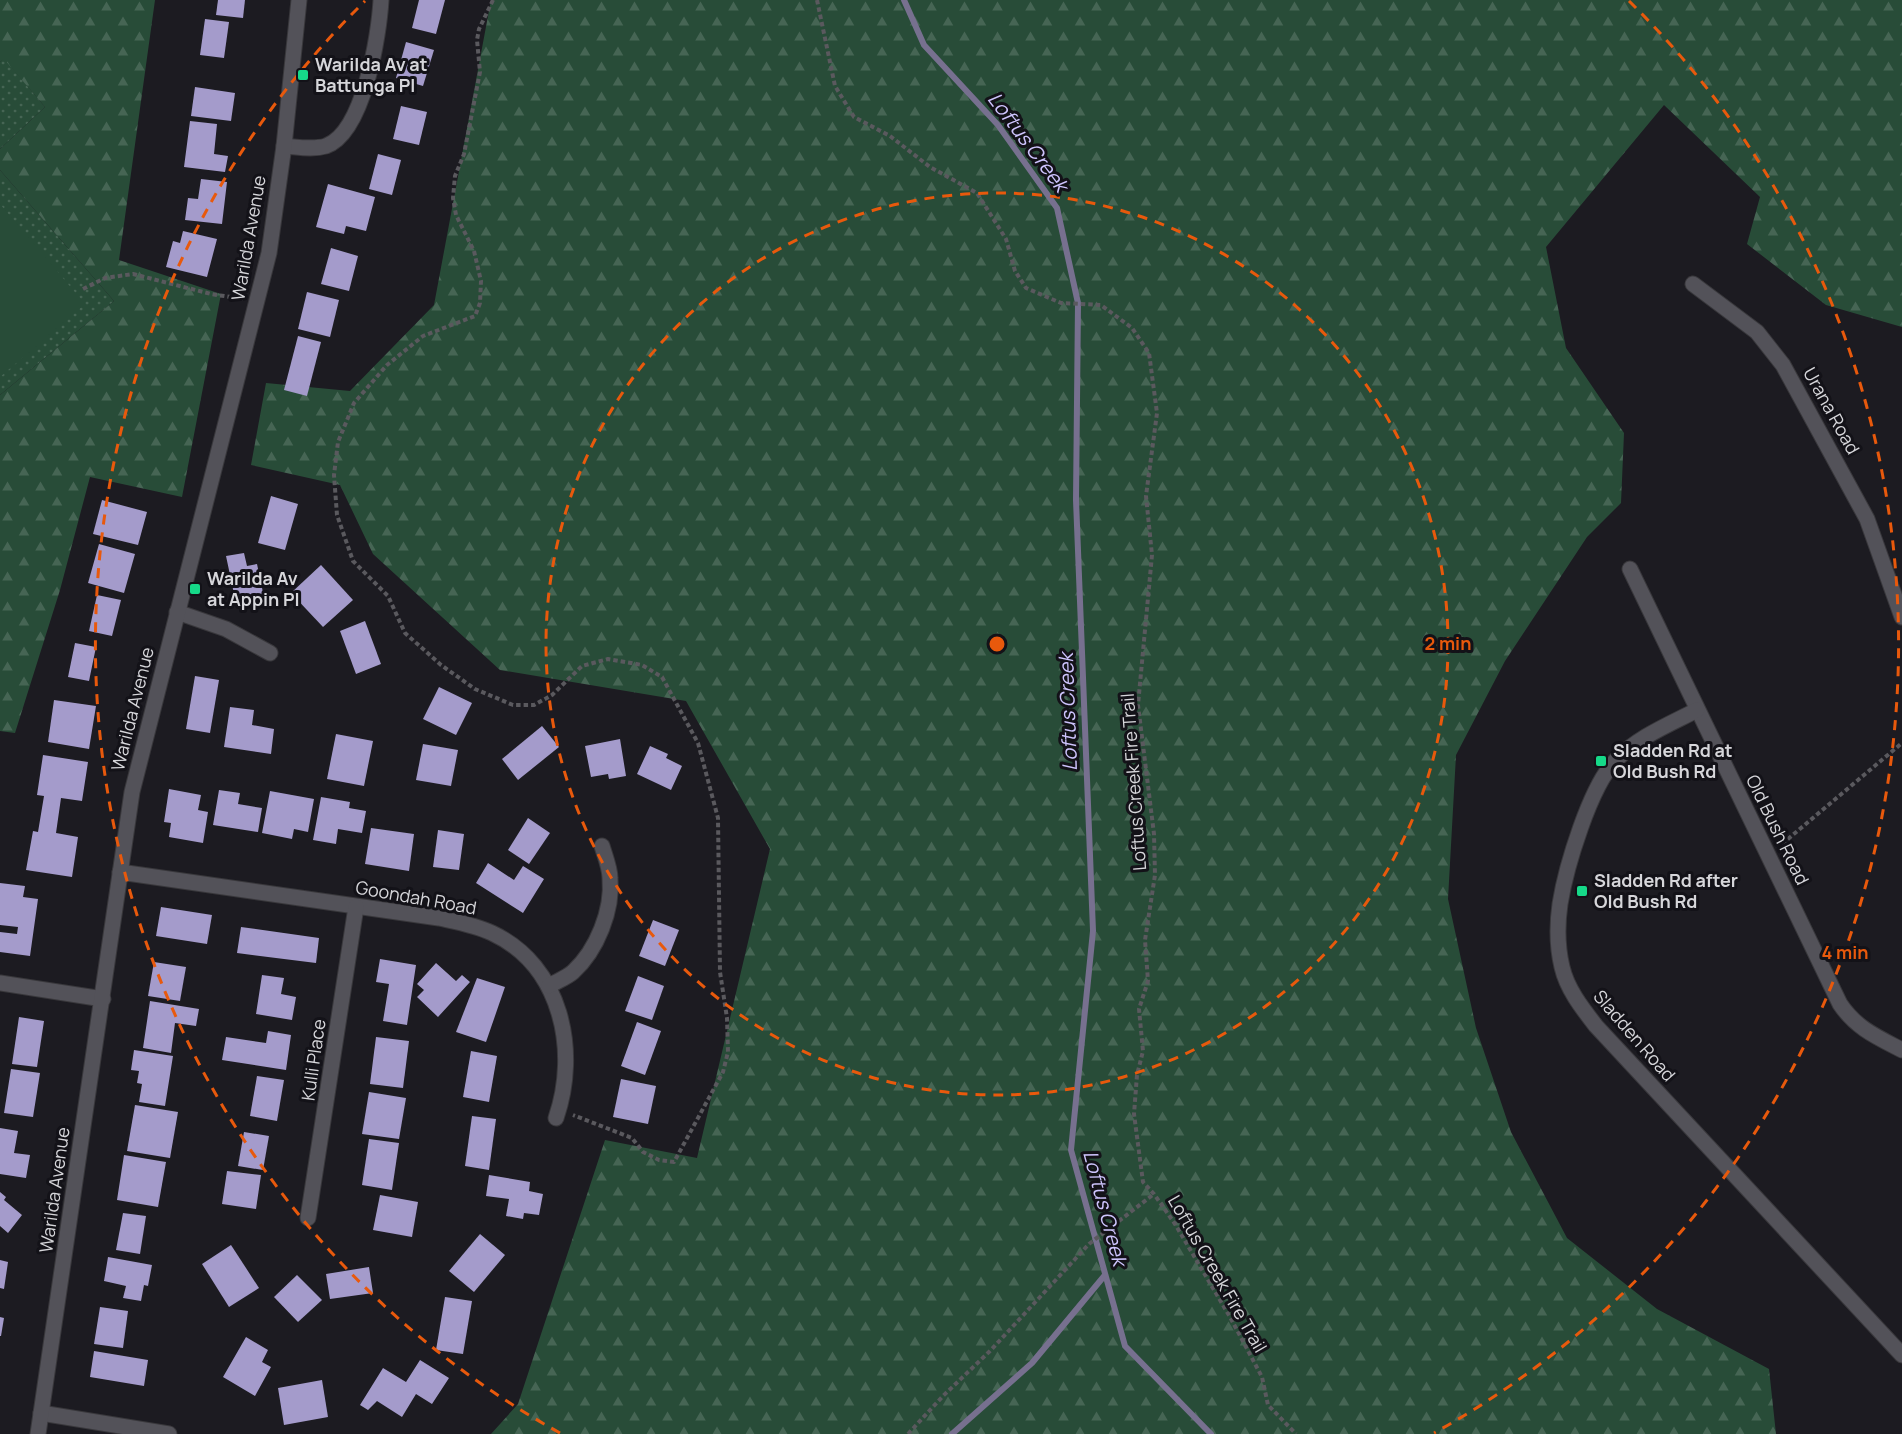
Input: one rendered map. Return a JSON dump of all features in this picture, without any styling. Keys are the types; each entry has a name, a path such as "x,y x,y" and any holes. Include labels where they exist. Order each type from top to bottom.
{"street":[{"name":"Warilda Avenue","path":"38,1434 120,872 141,750 269,252 284,146 299,0"},
{"path":"284,146 313,148 326,146 336,140 347,126 373,60 379,32 381,0"},
{"name":"Urana Road","path":"1693,284 1756,332 1783,365 1867,519 1897,586 1902,617"},
{"name":"Old Bush Road","path":"1630,569 1840,1004 1850,1019 1863,1030 1902,1050"},
{"path":"177,612 226,629 270,653"},
{"name":"Sladden Road","path":"1697,710 1641,739 1615,760 1602,777 1592,799 1560,903 1557,936 1562,969 1574,996 1596,1026 1902,1355"},
{"path":"549,986 571,974 584,962 599,934 609,900 610,877 602,846"},
{"name":"Goondah Road","path":"120,872 471,924 493,933 514,947 549,986 560,1014 567,1044 567,1069 557,1114"},
{"name":"Kulli Place","path":"308,1218 356,907"},
{"path":"0,983 103,999"},
{"path":"41,1413 169,1434"}],"path":[{"path":"493,0 479,29 477,51 480,72 464,154 455,176 453,198 456,215 474,251 481,281 480,303 475,316 423,336 387,365 354,403 338,442 334,475 337,514 353,561 388,596 405,633 441,665 475,688 513,705 534,705 552,695 582,666 608,659 642,665 662,677 698,743 718,818 720,972 727,1018 728,1052 723,1072 674,1162 659,1160 643,1152 632,1138 557,1114"},
{"name":"Loftus Creek Fire Trail","path":"817,0 835,86 854,117 890,136 930,167 977,193 1006,239 1015,271 1026,288 1061,303 1101,305 1132,328 1149,353 1157,413 1146,496 1152,555 1137,705 1154,834 1155,875 1146,930 1148,981 1139,1009 1143,1051 1137,1075 1134,1113 1143,1182 1154,1194 1230,1317 1262,1377 1268,1405 1296,1434"},
{"path":"83,289 105,278 133,274 211,294 258,301"},
{"path":"1782,844 1902,743"},
{"path":"908,1434 943,1396 990,1352 1089,1244 1154,1194"}],"green space":[{"path":"0,0 155,0 119,260 221,294 182,497 90,477 60,590 15,733 0,731 0,395 114,301 0,170 0,149 45,107 4,59 0,62"},
{"path":"491,0 1902,0 1902,327 1826,305 1747,244 1760,197 1664,105 1546,247 1566,348 1624,433 1621,503 1587,537 1505,661 1456,755 1448,899 1476,1028 1511,1132 1567,1238 1657,1309 1769,1369 1776,1434 491,1434 518,1404 605,1140 697,1158 770,849 686,701 500,670 373,554 340,485 251,465 266,383 350,391 434,305"},
{"path":"4,58 45,107 0,149 0,62"},
{"path":"0,170 114,301 0,395"},
{"path":"0,204 85,304 0,377"}],"building":[{"path":"218,0 245,0 243,18 216,15"},
{"path":"419,0 445,0 436,34 412,28"},
{"path":"205,19 229,22 224,58 200,55"},
{"path":"406,42 434,50 423,86 396,78"},
{"path":"195,87 235,93 231,121 191,116"},
{"path":"401,106 427,112 419,145 393,139"},
{"path":"190,121 217,124 214,154 228,156 225,172 184,167"},
{"path":"378,154 401,160 392,195 369,189"},
{"path":"201,179 227,182 222,224 185,220 188,198 198,199"},
{"path":"328,184 375,197 366,231 346,226 344,234 316,227"},
{"path":"183,231 217,239 207,277 166,267 173,241 180,243"},
{"path":"331,248 358,256 349,291 321,284"},
{"path":"307,292 339,300 330,337 298,329"},
{"path":"298,336 321,342 307,396 284,390"},
{"path":"271,496 298,504 285,550 258,543"},
{"path":"102,500 147,512 138,545 93,534"},
{"path":"99,544 135,554 124,593 88,583"},
{"path":"244,553 247,566 257,564 265,602 237,608 226,556"},
{"path":"321,565 353,600 323,627 291,593"},
{"path":"97,595 121,600 112,636 89,631"},
{"path":"365,621 381,664 356,674 340,631"},
{"path":"75,643 96,647 89,681 68,677"},
{"path":"195,676 219,680 210,733 186,729"},
{"path":"439,687 472,703 456,735 423,719"},
{"path":"54,700 96,706 89,749 48,742"},
{"path":"230,707 254,710 252,725 274,729 271,754 224,747"},
{"path":"542,726 559,747 518,780 502,759"},
{"path":"336,734 373,741 364,786 327,779"},
{"path":"620,739 626,776 609,779 608,774 591,777 585,746"},
{"path":"423,744 458,750 451,786 416,780"},
{"path":"650,746 668,754 666,758 682,766 671,790 637,774"},
{"path":"43,755 88,762 82,801 61,798 56,833 78,837 72,877 26,870 33,831 38,832 44,796 37,795"},
{"path":"169,789 201,795 198,810 208,812 203,843 169,837 171,823 164,822"},
{"path":"219,790 240,793 238,804 262,808 258,832 213,825"},
{"path":"270,791 314,799 308,832 294,829 292,839 262,833"},
{"path":"321,797 350,802 349,808 366,811 362,833 338,829 336,844 313,840"},
{"path":"528,818 550,833 529,864 508,850"},
{"path":"371,828 414,834 409,871 365,864"},
{"path":"438,830 464,834 459,870 433,867"},
{"path":"488,863 514,880 523,866 544,879 523,913 476,883"},
{"path":"0,883 25,886 23,897 38,899 30,956 0,952 0,932 17,934 18,927 0,925"},
{"path":"161,907 212,915 207,944 156,936"},
{"path":"653,920 679,930 665,966 639,956"},
{"path":"241,927 319,938 316,963 237,953"},
{"path":"380,959 416,965 407,1025 383,1021 389,984 376,982"},
{"path":"154,962 186,967 180,1001 148,996"},
{"path":"436,963 456,981 462,975 470,982 438,1017 417,997 424,990 417,984"},
{"path":"262,975 284,978 281,994 296,997 292,1020 256,1014"},
{"path":"638,976 664,986 652,1020 625,1011"},
{"path":"477,978 505,987 486,1042 456,1032"},
{"path":"150,1001 199,1009 196,1026 175,1023 171,1053 143,1048"},
{"path":"19,1017 44,1021 37,1067 12,1064"},
{"path":"637,1022 661,1031 645,1075 621,1066"},
{"path":"268,1031 291,1035 286,1070 222,1060 226,1037 266,1043"},
{"path":"376,1037 409,1041 403,1088 370,1084"},
{"path":"134,1050 173,1056 165,1106 139,1102 142,1084 137,1083 139,1071 131,1070"},
{"path":"471,1051 497,1056 489,1102 463,1097"},
{"path":"11,1069 40,1073 33,1117 4,1113"},
{"path":"257,1076 284,1080 277,1121 250,1116"},
{"path":"621,1079 656,1086 648,1124 613,1117"},
{"path":"369,1092 406,1098 399,1139 362,1134"},
{"path":"135,1105 178,1112 170,1158 127,1151"},
{"path":"472,1116 496,1119 489,1170 465,1166"},
{"path":"0,1128 18,1131 14,1153 30,1155 26,1178 0,1174"},
{"path":"244,1132 269,1136 263,1170 238,1166"},
{"path":"369,1139 399,1143 392,1190 362,1185"},
{"path":"124,1155 166,1162 158,1207 117,1200"},
{"path":"227,1171 261,1175 256,1209 222,1204"},
{"path":"489,1175 530,1182 529,1191 543,1194 539,1215 524,1213 523,1219 506,1216 509,1199 486,1196"},
{"path":"0,1192 6,1197 4,1200 22,1215 8,1233 0,1226"},
{"path":"380,1195 418,1202 412,1237 373,1230"},
{"path":"123,1213 146,1216 140,1254 116,1250"},
{"path":"480,1234 505,1255 474,1292 449,1271"},
{"path":"231,1245 259,1288 229,1307 202,1264"},
{"path":"108,1257 152,1265 148,1286 144,1285 141,1301 123,1298 126,1286 104,1281"},
{"path":"0,1260 8,1262 4,1289 0,1288"},
{"path":"369,1267 373,1293 330,1299 326,1274"},
{"path":"297,1275 322,1300 298,1322 274,1297"},
{"path":"445,1297 472,1301 463,1354 436,1350"},
{"path":"100,1307 128,1311 123,1348 94,1344"},
{"path":"0,1317 4,1318 1,1336 0,1336"},
{"path":"246,1337 268,1350 262,1362 271,1367 255,1396 223,1377"},
{"path":"94,1351 148,1360 144,1386 90,1377"},
{"path":"420,1360 449,1378 432,1404 416,1394 402,1417 377,1401 368,1410 360,1405 383,1368 406,1382"},
{"path":"322,1380 328,1417 284,1425 278,1388"}],"waterway":[{"name":"Loftus Creek","path":"904,0 924,45 998,125 1057,208 1078,303 1076,500 1093,931 1071,1150 1125,1346 1211,1434"},
{"path":"952,1434 1032,1363 1105,1275"}],"place":[{"name":"Warilda Av at Battunga Pl","path":"303,75"},
{"name":"Warilda Av at Appin Pl","path":"195,589"},
{"name":"Sladden Rd at Old Bush Rd","path":"1601,761"},
{"name":"Sladden Rd after Old Bush Rd","path":"1582,891"}]}
